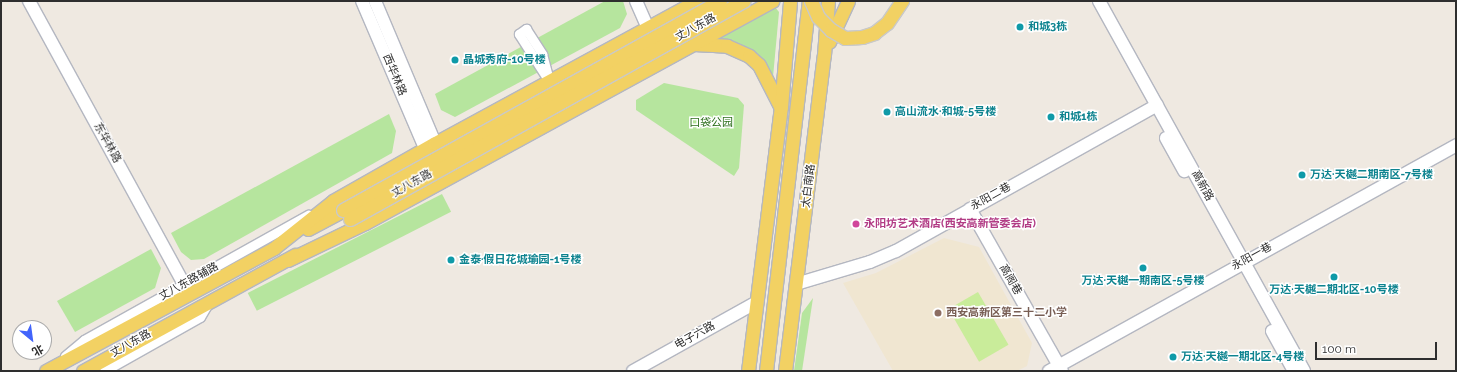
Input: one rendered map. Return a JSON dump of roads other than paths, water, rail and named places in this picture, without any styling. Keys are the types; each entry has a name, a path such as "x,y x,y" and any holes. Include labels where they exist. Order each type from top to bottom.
{"main road":[{"name":"丈八东路","path":"83,371 190,311 207,305 288,260 342,210 430,146 696,1"},
{"name":"丈八东路","path":"48,370 274,248 720,1"},
{"name":"丈八东路","path":"342,210 744,1"},
{"path":"288,260 365,223 662,60 773,1"},
{"path":"748,371 781,107 790,1"},
{"path":"756,371 783,146 797,1"},
{"path":"810,1 818,17 831,30 845,38 862,37 874,33 887,23 902,1"},
{"name":"太白南路","path":"766,371 810,1"},
{"name":"太白南路","path":"785,371 824,55 828,1"},
{"path":"824,55 848,1"},
{"path":"694,44 727,46 749,56 759,64 781,107"}],"street":[{"name":"东华林路","path":"29,1 184,284"},
{"name":"西华林路","path":"362,1 430,146"},
{"name":"西华林路","path":"375,1 430,146"},
{"path":"636,1 662,60"},
{"name":"高新路","path":"1089,1 1153,107"},
{"name":"高新路","path":"1099,1 1153,107 1242,268 1304,371"},
{"path":"526,29 542,54 549,81 518,34 526,29"},
{"name":"永阳二巷","path":"796,284 870,262 970,209 1153,107"},
{"name":"永阳一巷","path":"1059,370 1242,268 1456,145"},
{"name":"永阳一巷","path":"1242,268 1456,154"},
{"name":"高阁巷","path":"970,209 1059,370"},
{"name":"丈八东路辅路","path":"48,370 84,340 184,284 342,210"},
{"name":"高新路","path":"1242,268 1294,371"},
{"path":"182,298 190,311"},
{"name":"电子六路","path":"634,371 757,302"},
{"path":"104,371 200,317 207,305"}],"place":[{"name":"和城3栋","path":"1020,27"},
{"name":"晶城秀府-10号楼","path":"455,60"},
{"name":"高山流水·和城-5号楼","path":"887,112"},
{"name":"和城1栋","path":"1051,117"},
{"name":"万达·天樾二期南区-7号楼","path":"1302,175"},
{"name":"永阳坊艺术酒店(西安高新管委会店)","path":"856,224"},
{"name":"金泰·假日花城瑜园-1号楼","path":"451,260"},
{"name":"万达·天樾一期南区-5号楼","path":"1143,268"},
{"name":"万达·天樾二期北区-10号楼","path":"1334,277"},
{"name":"西安高新区第三十二小学","path":"938,313"},
{"name":"万达·天樾一期北区-4号楼","path":"1173,357"}],"park label":[{"name":"口袋公园","path":"711,123"}]}
